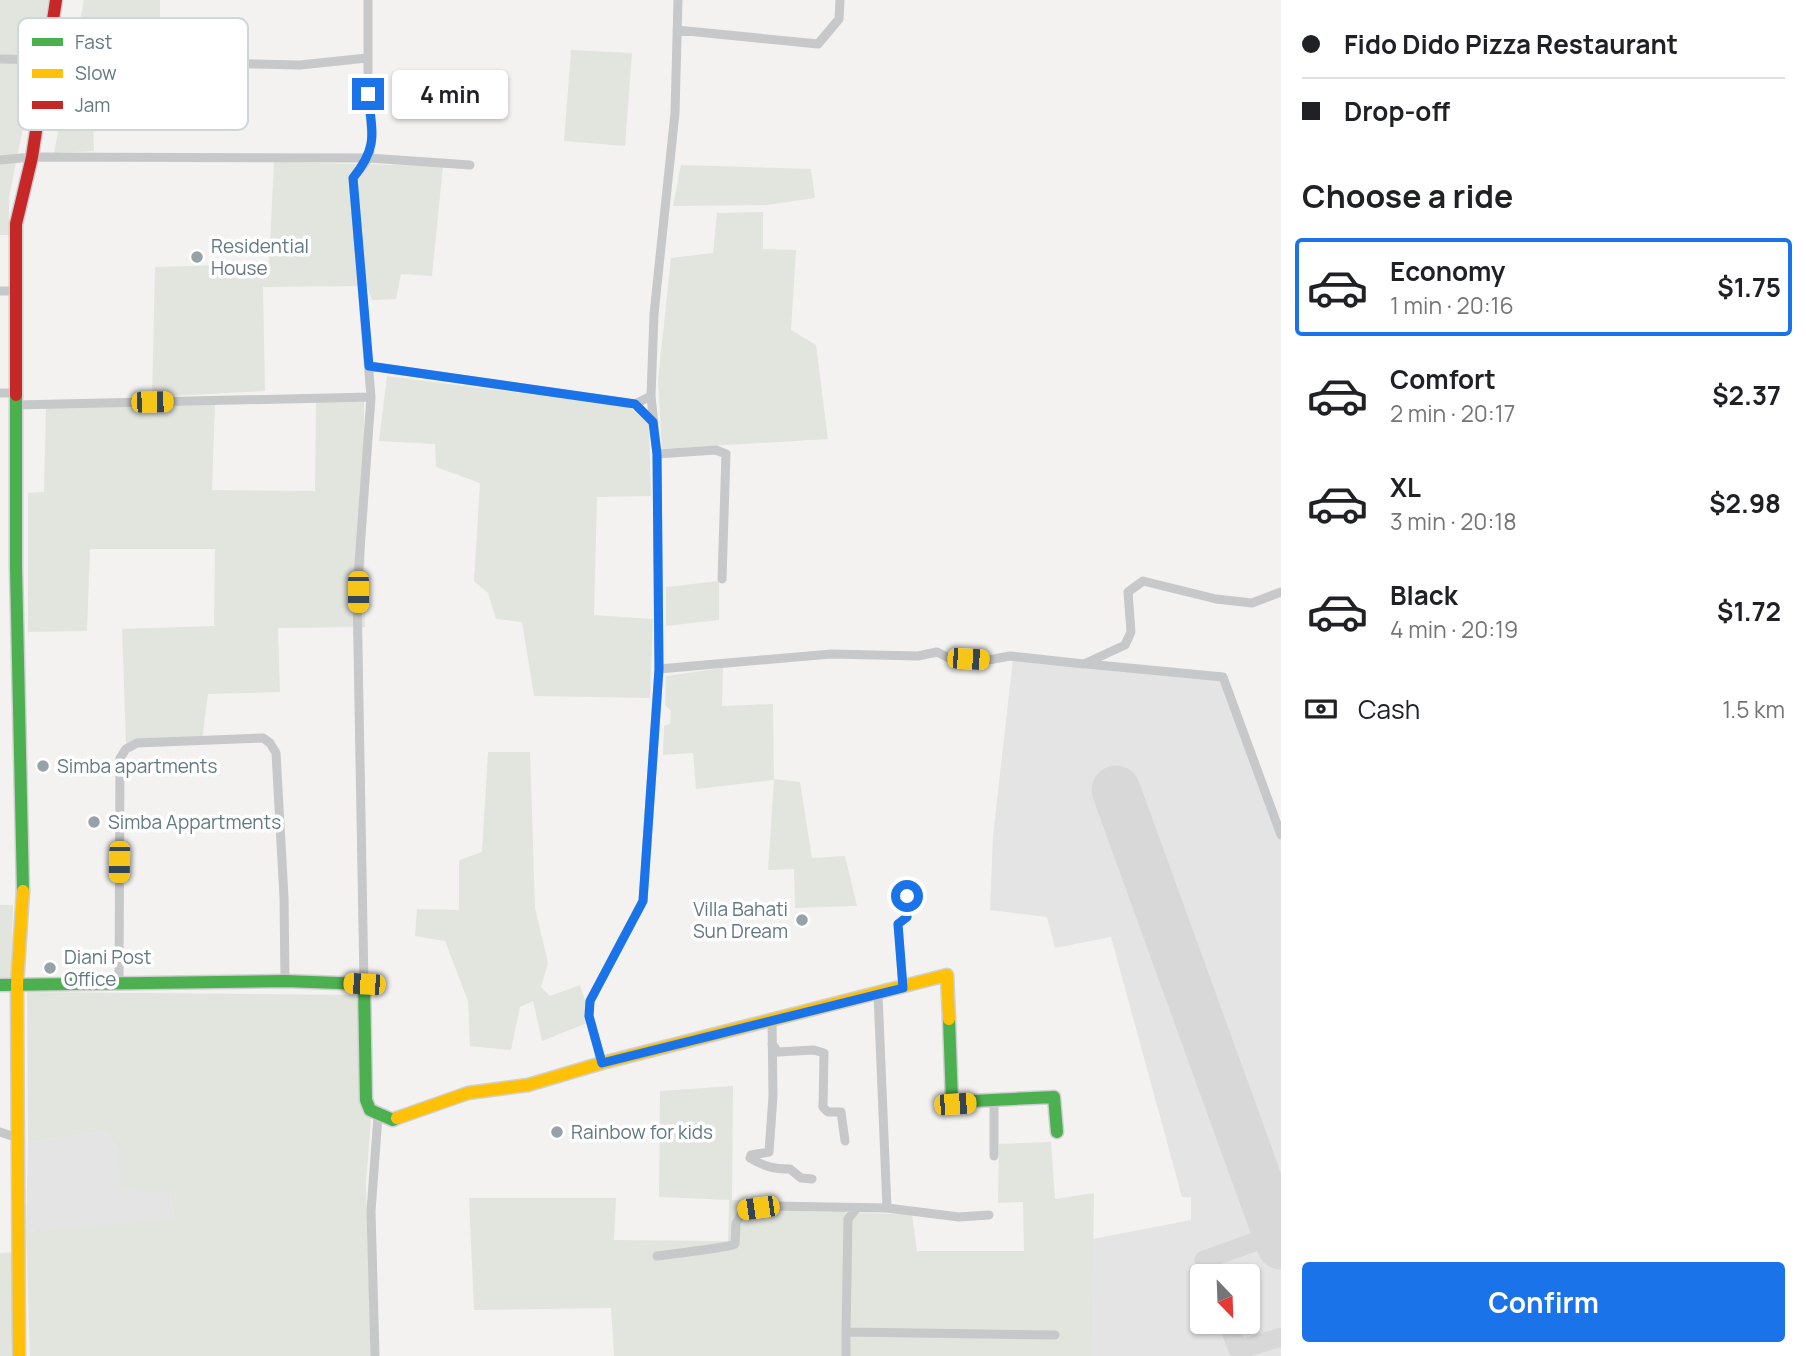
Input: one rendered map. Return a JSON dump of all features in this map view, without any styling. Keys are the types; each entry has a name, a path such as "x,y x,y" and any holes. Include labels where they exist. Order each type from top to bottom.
{"street":[{"path":"52,18 56,0"},
{"path":"368,0 367,58 372,136 369,158 353,178 371,397 358,592 366,1100 370,1110 378,1116 401,1119 468,1093 537,1083 772,1018 903,988 947,975 952,1101 955,1104 1054,1097 1057,1132"},
{"path":"602,1063 588,1008 643,901 659,669 657,454 651,396 654,314 675,113 678,0"},
{"path":"677,30 818,44 839,19 840,0"},
{"path":"248,64 300,65 367,58"},
{"path":"0,59 18,60"},
{"path":"19,1356 17,984 25,868 16,568 14,291 16,223 32,157 35,130"},
{"path":"0,160 32,157 369,158 470,165"},
{"path":"0,291 14,291"},
{"path":"369,366 635,404 651,396"},
{"path":"0,393 16,399 371,397"},
{"path":"635,404 653,422"},
{"path":"657,454 716,450 726,454 722,579"},
{"path":"1084,664 1125,645 1131,632 1128,592 1143,582 1216,599 1252,603 1281,592"},
{"path":"659,669 831,654 918,656 937,652 949,657 988,660 1010,656 1223,677 1281,835"},
{"path":"120,984 120,758 126,749 137,743 263,738 270,743 275,753 284,897 285,981"},
{"path":"903,988 898,924 907,917 907,896"},
{"path":"0,985 285,981 364,984"},
{"path":"878,994 887,1208"},
{"path":"772,1018 773,1106 769,1152 751,1155 750,1158 766,1167 790,1169 801,1178 812,1179"},
{"path":"772,1044 778,1052 814,1050 824,1053 823,1107 828,1112 842,1112 845,1141"},
{"path":"994,1101 994,1156"},
{"path":"375,1356 371,1211 378,1116"},
{"path":"0,1132 18,1138"},
{"path":"657,1256 704,1247 730,1247 735,1244 736,1223 744,1210 773,1206 887,1208 959,1217 989,1215"},
{"path":"846,1356 848,1219 856,1209"},
{"path":"846,1332 1055,1335"}],"shaded area":[{"path":"0,0 49,0 45,18 18,18 18,130 23,130 9,197 9,235 0,235"},
{"path":"84,0 160,0 160,18 80,18"},
{"path":"571,50 632,53 625,146 564,141"},
{"path":"59,130 93,130 94,151 54,153"},
{"path":"274,162 443,166 432,276 401,274 396,299 372,300 367,286 263,287 265,391 152,397 155,267 269,264"},
{"path":"681,165 811,169 815,198 767,205 673,206"},
{"path":"763,212 763,249 796,250 791,330 816,345 828,439 662,449 658,380 671,258 713,253 717,213"},
{"path":"387,376 629,407 649,424 651,496 597,497 594,615 653,619 650,698 534,696 522,622 496,619 488,593 474,581 480,483 436,467 435,444 379,441"},
{"path":"316,402 364,402 365,627 278,628 280,692 208,694 202,741 126,744 122,629 214,626 215,549 90,549 87,631 28,632 28,493 44,492 46,407 215,403 212,490 315,491"},
{"path":"719,581 719,620 666,626 666,587"},
{"path":"1013,659 1222,679 1281,842 1281,1356 1092,1356 1093,1239 1191,1220 1191,1197 1182,1197 1111,937 1055,948 1047,917 990,910 993,836"},
{"path":"723,668 722,706 773,704 774,779 800,782 812,858 845,856 857,906 795,908 794,869 768,870 774,780 696,789 693,753 663,755 664,726 670,724 671,711 665,705 666,676"},
{"path":"488,752 530,752 535,908 548,963 541,987 550,996 580,985 592,1021 542,1041 533,1001 520,1007 511,1050 470,1046 468,1001 445,941 415,936 417,909 459,910 459,860 482,852"},
{"path":"0,905 13,905 11,979 0,979"},
{"path":"27,992 358,995 361,1102 371,1120 366,1182 371,1356 30,1356 26,1232 174,1219 170,1193 121,1188 119,1151 104,1131 28,1142"},
{"path":"733,1086 732,1200 841,1205 847,1213 912,1214 917,1251 1024,1251 1023,1202 998,1203 999,1144 1051,1142 1055,1199 1094,1193 1092,1356 614,1356 611,1308 474,1310 469,1198 616,1198 614,1240 728,1241 729,1200 659,1197 660,1091"},
{"path":"104,1131 119,1151 170,1193 174,1220 26,1232 28,1142"},
{"path":"15,1252 11,1356 0,1356 0,1253"}],"taxiway":[{"path":"1206,1264 1204,1260 1277,1234"},
{"path":"1232,1334 1238,1350 1281,1337"}],"runway":[{"path":"1116,790 1281,1245"}],"traffic: fast":[{"path":"16,395 16,568 23,891"},
{"path":"0,985 285,981 364,984 366,1100 370,1110 393,1120 397,1118"},
{"path":"949,1019 952,1102 1054,1097 1057,1132"}],"traffic: slow":[{"path":"19,1356 17,984 23,891"},
{"path":"397,1118 468,1093 528,1085 602,1063 947,975 949,1019"}],"traffic: jam":[{"path":"53,18 56,0"},
{"path":"16,395 16,224 36,130"}],"place":[{"name":"Residential House","path":"197,257"},
{"name":"Simba apartments","path":"43,766"},
{"name":"Simba Appartments","path":"94,822"},
{"name":"Villa Bahati Sun Dream","path":"802,920"},
{"name":"Diani Post Office","path":"50,968"},
{"name":"Rainbow for kids","path":"557,1132"}],"route":[{"path":"368,94 372,136 369,158 353,178 369,366 635,404 653,422 657,454 659,669 643,901 641,911 588,1008 602,1063 772,1018 903,988 898,924 907,917 907,896"}]}
